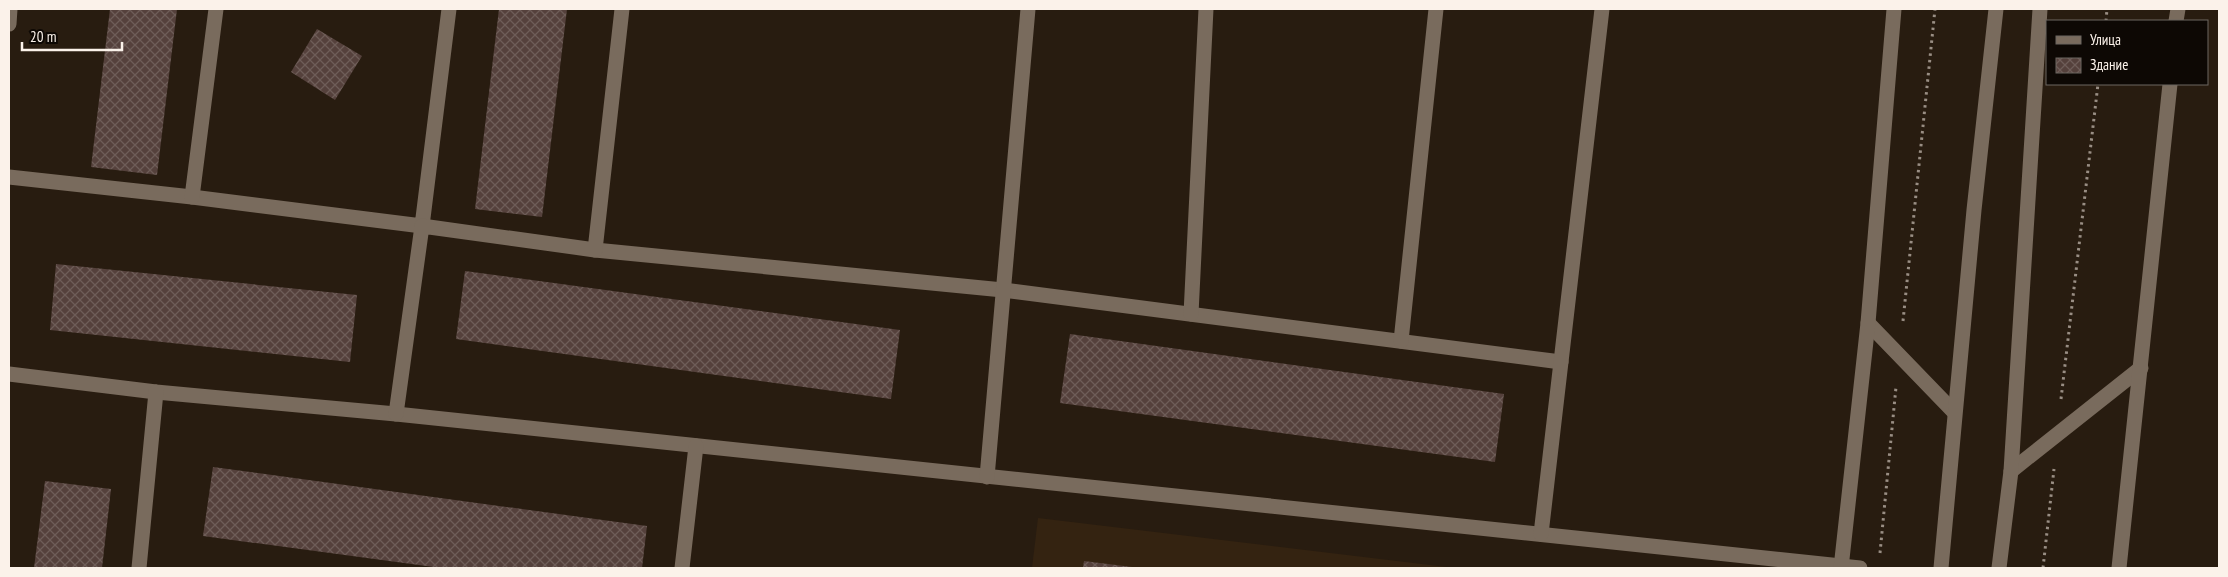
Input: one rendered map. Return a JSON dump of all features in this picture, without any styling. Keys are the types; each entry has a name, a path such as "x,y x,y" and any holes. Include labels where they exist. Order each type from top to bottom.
{"street":[{"path":"9,24 10,9"},
{"path":"192,197 216,9"},
{"path":"396,414 449,9"},
{"path":"596,250 622,9"},
{"path":"987,477 1028,9"},
{"path":"1191,314 1206,9"},
{"path":"1401,341 1436,9"},
{"path":"1541,534 1602,9"},
{"path":"1841,567 1868,323 1894,9"},
{"path":"1940,568 1954,412 1996,9"},
{"path":"1999,568 2011,471 2040,9"},
{"path":"2119,568 2170,85"},
{"path":"9,177 192,197 596,250 1003,290 1561,362"},
{"path":"1868,323 1954,412"},
{"path":"2011,471 2141,368"},
{"path":"9,374 156,392 396,414 1541,534 1780,564 1860,568"},
{"path":"139,568 156,392"},
{"path":"682,568 696,446"}],"path":[{"path":"1880,558 1935,9"},
{"path":"2044,568 2057,434 2098,85"}],"shaded area":[{"path":"1038,518 1455,568 1032,568"}],"building":[{"path":"110,9 177,9 157,175 91,167"},
{"path":"499,9 567,9 542,217 475,209"},
{"path":"317,29 362,56 335,100 291,72"},
{"path":"56,264 357,295 350,362 50,330"},
{"path":"465,271 900,330 891,399 456,339"},
{"path":"1070,334 1504,394 1495,462 1060,403"},
{"path":"213,467 647,526 642,568 441,568 203,536"},
{"path":"45,481 111,489 102,568 34,568"},
{"path":"1084,561 1132,567 1132,568 1083,568"}]}
